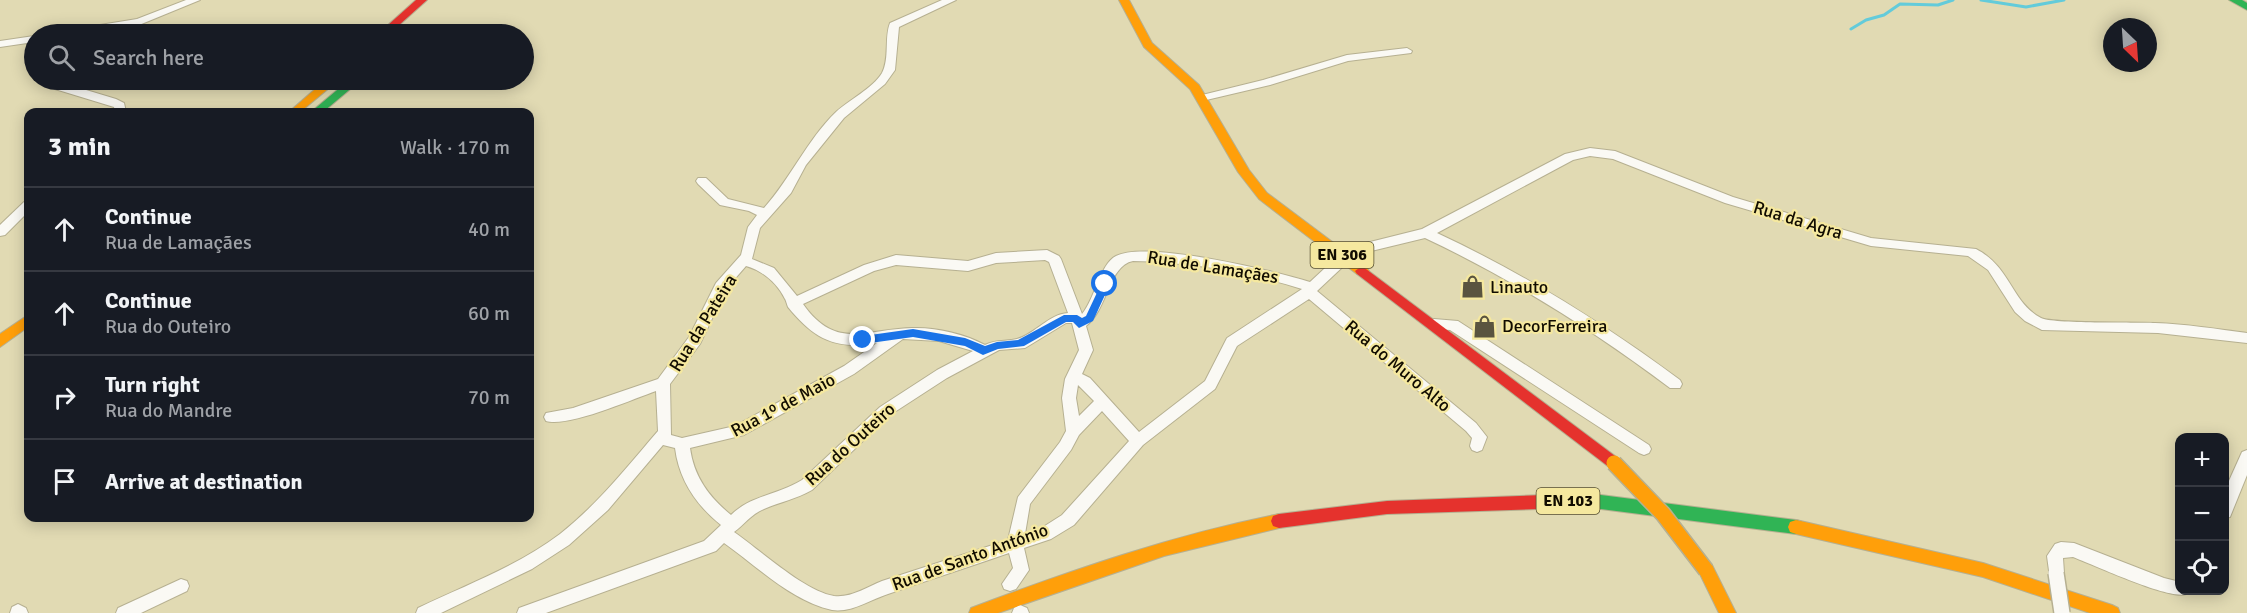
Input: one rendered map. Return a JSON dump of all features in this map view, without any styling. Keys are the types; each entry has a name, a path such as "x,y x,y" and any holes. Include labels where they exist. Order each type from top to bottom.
{"main road":[{"name":"EN 306","path":"1124,0 1148,45 1187,78 1202,98 1244,172 1263,196 1345,256 1614,463 1650,496 1681,533 1706,570 1728,613"},
{"path":"2234,0 2247,7"},
{"path":"398,24 428,3"},
{"path":"412,24 428,3"},
{"path":"299,108 320,90"},
{"path":"321,108 343,90"},
{"path":"0,342 24,323"},
{"name":"EN 103","path":"976,613 1139,556 1240,528 1320,514 1429,503 1593,501 1815,529 1983,570 2112,613"},
{"name":"EN 103","path":"992,613 1049,587"}],"street":[{"path":"126,24 139,22 195,0"},
{"name":"Rua da Pateira","path":"424,613 525,563 579,529 634,472 665,432 663,383 695,340 721,286 743,261 754,227 787,190 801,163 825,133 847,109 881,82 889,70 894,25 951,0"},
{"path":"0,44 24,40"},
{"path":"1202,98 1266,83 1347,58 1407,51"},
{"path":"69,90 103,97 120,105 120,108"},
{"name":"Rua da Agra","path":"1345,256 1359,249 1426,233 1569,157 1590,152 1615,155 1729,200 1871,242 1971,252 1985,257 1995,267 2019,310 2029,319 2042,325 2158,328 2247,338"},
{"path":"702,181 716,197 726,203 755,207 766,215"},
{"path":"0,232 24,209"},
{"path":"1426,233 1480,257 1540,292 1631,350 1675,384"},
{"path":"793,303 869,268 896,260 968,266 996,258 1047,255 1054,259 1078,321 1086,350 1074,376 1069,398 1073,431"},
{"name":"Rua de Lamaçães","path":"1078,321 1089,318 1095,310 1116,263 1129,256 1153,256 1198,262 1293,280 1310,289"},
{"name":"Rua de Santo António","path":"682,444 683,460 700,497 728,529 792,582 821,600 836,604 852,602 878,590 1046,534 1068,519 1138,441 1210,385 1232,342 1301,298 1345,256"},
{"path":"743,261 768,270 780,282 811,325 825,335 863,340 913,333 965,342 978,346 983,351"},
{"name":"Rua do Muro Alto","path":"1310,289 1471,427 1480,437 1477,446"},
{"name":"Rua do Outeiro","path":"525,613 710,546 757,504 794,492 807,484 885,411 983,351 997,345 1020,344 1064,318 1078,321"},
{"path":"1434,324 1453,325 1644,449"},
{"name":"Rua 1º de Maio","path":"660,438 682,444 720,437 754,424 872,357 897,337"},
{"path":"1074,376 1085,382 1138,441"},
{"path":"551,417 582,411 663,383"},
{"path":"1010,584 1021,570 1015,543 1023,502 1066,446 1073,431 1103,401"},
{"path":"2229,500 2247,456"},
{"path":"2062,613 2055,556 2061,549 2074,550 2175,588"},
{"path":"124,613 182,586"}],"waterway":[{"path":"1851,29 1866,20 1884,15 1900,4 1938,5 1953,0"},
{"path":"1981,0 2026,7 2064,0"}],"traffic: fast":[{"path":"2234,0 2247,7"},
{"path":"321,108 343,90"},
{"path":"1569,501 1593,501 1796,527"}],"traffic: slow":[{"path":"1124,0 1148,45 1195,87 1244,172 1263,196 1362,271"},
{"path":"299,108 320,90"},
{"path":"0,342 24,323"},
{"path":"1614,463 1663,514 1706,570"},
{"path":"977,613 1164,549 1279,521"},
{"path":"1796,527 1983,570 2112,613"},
{"path":"1706,570 1728,613"}],"traffic: jam":[{"path":"394,24 422,0"},
{"path":"1362,271 1614,463"},
{"path":"1279,521 1387,507 1569,501"}],"place":[{"name":"Linauto","path":"1472,287"},
{"name":"DecorFerreira","path":"1484,326"}],"route":[{"path":"863,340 913,333 965,342 978,346 983,351 997,345 1020,344 1064,318 1077,318 1079,324 1089,318 1095,310 1105,284"}]}
